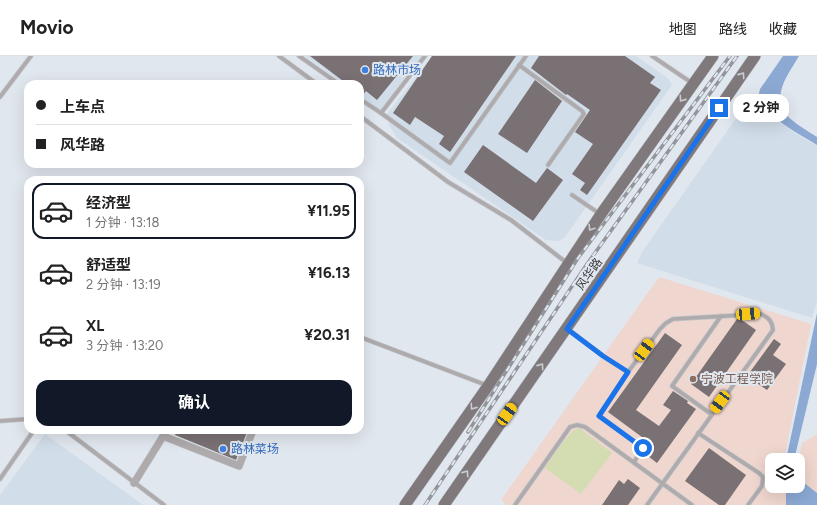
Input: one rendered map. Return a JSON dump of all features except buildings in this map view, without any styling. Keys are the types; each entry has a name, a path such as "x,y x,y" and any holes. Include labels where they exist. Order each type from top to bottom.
{"main road":[{"name":"风华路","path":"405,505 488,386 601,214 713,56"},
{"name":"风华路","path":"444,505 755,56"}],"street":[{"path":"134,483 164,434"},
{"path":"167,434 239,466 251,434"}],"lane":[{"path":"0,98 31,56"},
{"path":"278,56 311,80"},
{"path":"299,56 333,80"},
{"path":"381,113 425,56"},
{"path":"364,102 450,163 526,56"},
{"path":"652,56 693,84"},
{"path":"519,65 584,114 548,164"},
{"path":"364,119 448,182 511,220 568,264"},
{"path":"572,196 601,214"},
{"path":"634,462 643,448 599,416 628,372 660,328 673,319 761,314 768,317 772,322 773,330 711,414 647,505"},
{"path":"711,414 672,386 721,316"},
{"path":"567,329 603,356 628,372"},
{"path":"364,339 488,386"},
{"path":"0,421 24,419"},
{"path":"515,505 570,427 577,425 585,427 692,505"},
{"path":"698,433 762,476 762,486 748,505"},
{"path":"0,479 31,434"},
{"path":"70,434 164,505"}],"shaded area":[{"name":"路林市场","path":"305,56 422,56 380,110 364,99 364,80 338,80"},
{"path":"432,56 636,56 669,79 672,85 565,237 559,241 546,240 397,138 389,125 387,114"},
{"path":"749,100 793,132 817,146 817,301 812,318 637,263 642,252"},
{"name":"宁波工程学院","path":"659,277 811,324 785,453 765,453 765,493 805,493 805,453 800,453 802,443 817,434 817,505 505,505 506,504 501,500"},
{"path":"45,434 143,505 0,505 0,495"}],"green space":[{"path":"579,428 612,453 581,494 545,468 570,434"}],"water":[{"path":"783,56 799,56 782,88 780,95 783,110 794,121 817,137 817,145 777,119 763,106 758,98 760,89"},
{"path":"817,313 817,364 796,453 787,453"},
{"path":"805,484 817,493 817,505 786,505 786,493 805,493"}],"railway":[{"path":"468,432 578,258 730,56"},
{"path":"425,505 587,264 737,56"}],"place":[{"name":"路林市场","path":"365,70"},
{"name":"宁波工程学院","path":"693,379"},
{"name":"路林菜场","path":"223,449"}],"route":[{"path":"643,448 599,416 628,372 603,356 567,329 719,108"}]}
